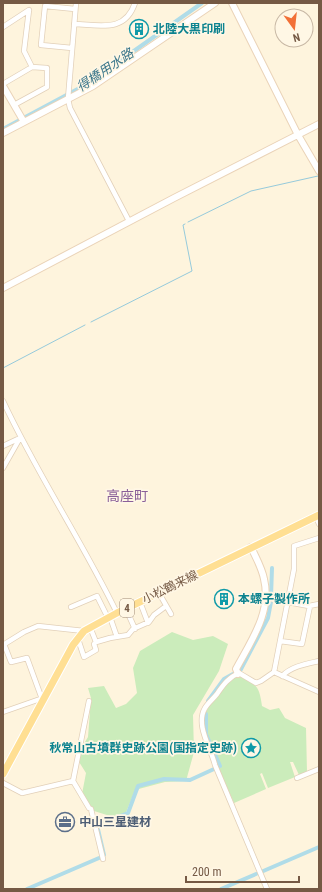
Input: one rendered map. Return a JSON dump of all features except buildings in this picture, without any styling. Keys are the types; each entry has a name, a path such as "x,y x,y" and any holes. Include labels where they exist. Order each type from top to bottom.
{"main road":[{"name":"小松鶴来線","path":"3,774 77,638 87,629 317,516"}],"street":[{"path":"76,3 68,96 70,108 129,221"},
{"path":"74,24 114,26 124,21 132,14 135,3"},
{"path":"3,133 23,119 68,96 93,86 215,3"},
{"path":"232,3 298,134 319,171"},
{"path":"72,48 40,45 45,6 75,9"},
{"path":"3,27 29,10 24,50 32,67"},
{"path":"14,104 47,87 47,68 32,67 3,85 14,104 23,119"},
{"path":"3,288 129,221 319,124"},
{"path":"3,401 20,438 92,565 117,613"},
{"path":"3,446 20,438"},
{"path":"3,468 20,438"},
{"path":"317,516 319,524"},
{"path":"267,889 203,734 203,714 206,707 227,681 239,673 256,683 262,681 274,672 294,569 294,546 319,538"},
{"path":"238,674 236,669 260,624 266,598 264,579 251,548"},
{"path":"159,593 171,614"},
{"path":"71,607 98,596 117,637"},
{"path":"266,598 310,606 319,604"},
{"path":"140,602 148,623"},
{"path":"96,642 128,635 135,629 148,623 154,615 166,606"},
{"path":"280,641 302,644 310,606"},
{"path":"126,609 135,629"},
{"path":"3,712 44,698 27,658 11,662 3,644 38,626 87,629 96,642 94,644 96,650 84,656 77,638"},
{"path":"282,676 287,671 296,667 319,661"},
{"path":"274,672 319,692"},
{"path":"89,701 73,781 89,808 92,810 103,859"},
{"path":"296,778 319,769"},
{"path":"3,783 22,793 73,781"}],"green space":[{"path":"172,632 193,640 213,636 228,644 219,671 193,715 194,752 186,781 165,782 135,790 123,820 94,811 82,794 86,773 76,757 88,737 91,698 88,688 104,686 116,708 126,704 137,693 133,668 140,651"},
{"path":"239,675 256,687 260,694 262,706 270,710 279,708 285,718 306,728 307,772 299,775 293,762 290,762 295,777 268,788 262,773 260,774 266,789 234,803 215,760 205,730 204,721 205,714 210,704 230,679"}],"waterway":[{"name":"得橋用水路","path":"3,129 87,84 202,3"},
{"path":"188,222 251,191 318,176"},
{"path":"91,322 192,271 183,225 185,224"},
{"path":"3,368 85,325"},
{"path":"271,597 272,568"},
{"path":"240,671 268,618 271,602"},
{"path":"208,701 224,679 233,674"},
{"path":"206,714 206,734 220,766"},
{"path":"104,855 97,825 128,813 138,786 164,779 190,780 214,769"},
{"path":"261,872 319,847"},
{"path":"27,889 99,858"},
{"path":"221,889 256,874"}],"place":[{"name":"北陸大黒印刷","path":"139,29"},
{"name":"本螺子製作所","path":"224,599"},
{"name":"秋常山古墳群史跡公園(国指定史跡)","path":"251,748"},
{"name":"中山三星建材","path":"65,822"}],"district":[{"name":"高座町","path":"127,496"}]}
